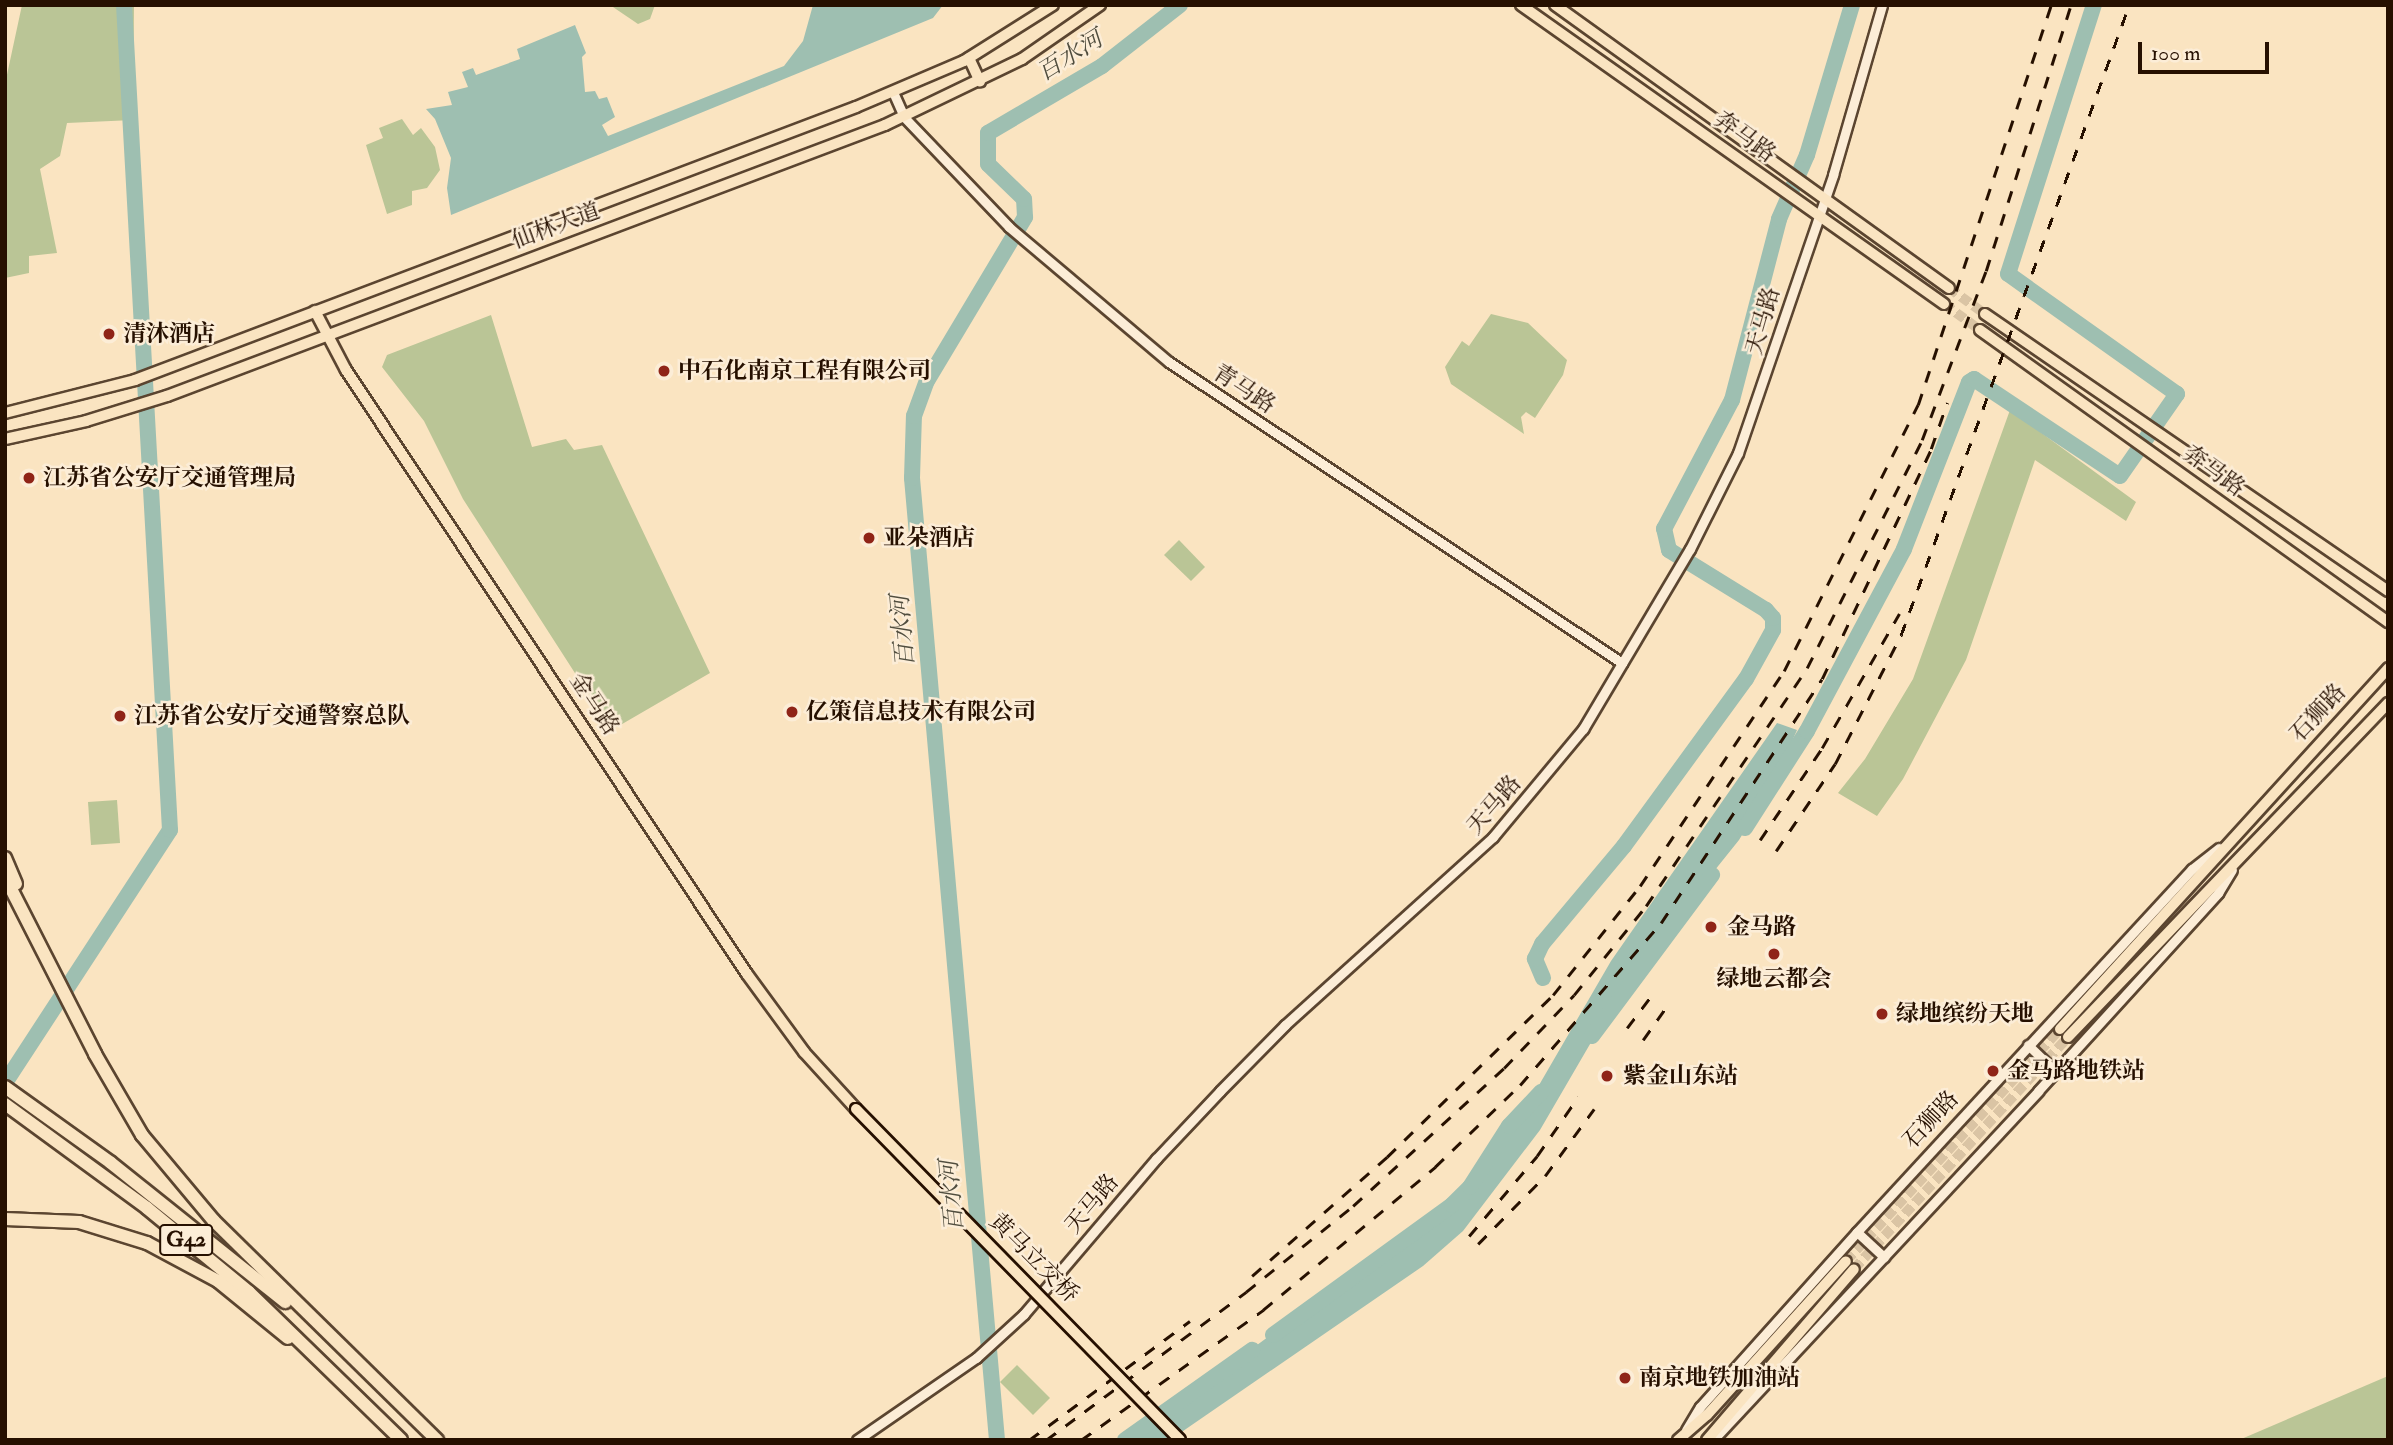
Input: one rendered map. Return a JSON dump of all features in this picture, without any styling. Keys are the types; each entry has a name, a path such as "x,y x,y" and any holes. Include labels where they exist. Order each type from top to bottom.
{"highway":[{"path":"5,858 33,927"},
{"name":"G42","path":"5,877 33,927 118,1098 173,1173 355,1361 437,1440"},
{"name":"G42","path":"9,1089 203,1234 355,1361"},
{"name":"G42","path":"5,1104 193,1246 288,1327 401,1440"},
{"name":"G42","path":"8,1218 113,1230 181,1259 228,1289 353,1392"}],"main road":[{"name":"仙林大道","path":"5,413 135,380 893,92 969,58 1053,5"},
{"name":"仙林大道","path":"5,439 167,396 324,333 904,117 1021,60 1100,5"},
{"name":"奔马路","path":"1521,5 1944,304"},
{"name":"奔马路","path":"1555,5 1949,288"},
{"path":"969,58 980,82"},
{"name":"金马路","path":"315,311 324,333 747,974 804,1052 856,1108"},
{"name":"奔马路","path":"1986,314 2388,591"},
{"name":"奔马路","path":"1980,330 2388,622"},
{"name":"石狮路","path":"2388,668 2221,847 2202,876 2064,1033 2234,867 2388,703"},
{"name":"黄马立交桥","path":"856,1108 1180,1440"},
{"name":"石狮路","path":"1681,1437 1707,1415 1850,1265 1707,1440"}],"street":[{"name":"天马路","path":"857,1440 975,1358 1024,1314 1147,1168 1238,1072 1493,837 1583,729 1690,549 1754,413 1824,197 1882,5"},
{"name":"青马路","path":"893,92 904,117 1009,227 1169,362 1622,663"},
{"name":"石狮路","path":"1681,1437 1700,1407 2028,1045 2192,869 2221,847"},
{"name":"石狮路","path":"1713,1440 2218,893 2234,867"},
{"path":"2028,1045 2055,1071"},
{"path":"1857,1232 1884,1257"}],"green space":[{"path":"22,5 134,5 133,120 67,123 60,156 40,169 57,253 29,256 29,273 5,278 5,84"},
{"path":"610,5 655,5 650,19 638,24"},
{"path":"402,119 413,135 421,128 435,147 440,170 427,188 412,191 412,205 387,214 366,145 383,138 379,128"},
{"path":"1491,314 1528,323 1567,360 1563,375 1535,418 1526,412 1521,417 1524,434 1451,384 1445,367 1462,341 1469,346"},
{"path":"491,315 532,447 566,439 574,450 602,445 710,673 617,727 609,726 463,499 424,421 382,367 387,355"},
{"path":"2010,410 2136,502 2126,521 2035,460 1966,660 1903,779 1877,816 1838,793 1865,759 1913,679"},
{"path":"1179,540 1205,567 1191,581 1164,555"},
{"path":"117,800 120,843 91,845 88,802"},
{"path":"1017,1365 1050,1398 1033,1415 1000,1382"},
{"path":"2388,1376 2388,1440 2239,1440"}],"shaded area":[{"path":"813,5 943,5 933,18 451,215 447,188 451,158 435,119 426,109 452,105 448,92 468,87 462,72 473,68 476,75 520,59 517,49 575,25 586,53 582,57 585,92 595,91 599,99 607,97 615,117 602,125 608,136 784,66 803,41"},
{"path":"1777,723 1797,730 1774,782 1739,840 1650,951 1618,996 1540,1130 1463,1231 1423,1266 1170,1440 1128,1440 1462,1194 1517,1123 1611,961"}],"waterway":[{"path":"5,1083 170,830 124,5"},
{"name":"百水河","path":"997,1440 912,478 914,416 927,381 1025,217 1024,199 988,164 988,133 1102,66 1180,5"},
{"path":"1543,978 1535,959 1542,944 1624,846 1746,679 1773,630 1773,618 1766,610 1669,550 1664,529 1732,400 1779,219 1807,155 1852,5"},
{"path":"1745,828 1807,731 1904,549 1969,382 1974,379 2120,476 2177,394 2008,274 2094,5"},
{"path":"1592,1036 1712,875"},
{"path":"1273,1335 1452,1205 1470,1187 1509,1126 1541,1092"},
{"path":"1125,1440 1252,1350"}],"tunnel":[{"path":"1949,288 1985,314"},
{"path":"1944,304 1980,330"},
{"path":"1846,1261 2060,1029"},
{"path":"1854,1269 2068,1037"}],"railway":[{"path":"1252,1276 1387,1157 1553,995 1640,886 1784,671 1918,405 2051,5"},
{"path":"1046,1440 1246,1292 1353,1206 1504,1068 1574,995 1646,906 1807,668 1922,440 1986,271 2071,5"},
{"path":"1776,851 1835,764 1901,635 2129,5"},
{"path":"1081,1440 1263,1310 1435,1167 1520,1085 1661,923 1822,679 1931,449 1947,403"},
{"path":"1760,840 1822,748 1899,614"},
{"path":"1627,1028 1652,995"},
{"path":"1643,1040 1667,1006"},
{"path":"1469,1236 1537,1156 1578,1097"},
{"path":"1478,1244 1545,1176 1594,1109"},
{"path":"1029,1440 1190,1321"}],"place":[{"name":"清沐酒店","path":"109,334"},
{"name":"中石化南京工程有限公司","path":"664,371"},
{"name":"江苏省公安厅交通管理局","path":"29,478"},
{"name":"亚朵酒店","path":"869,538"},
{"name":"亿策信息技术有限公司","path":"792,712"},
{"name":"江苏省公安厅交通警察总队","path":"120,716"},
{"name":"金马路","path":"1711,927"},
{"name":"绿地云都会","path":"1774,954"},
{"name":"绿地缤纷天地","path":"1882,1014"},
{"name":"金马路地铁站","path":"1993,1071"},
{"name":"紫金山东站","path":"1607,1076"},
{"name":"南京地铁加油站","path":"1625,1378"}]}
